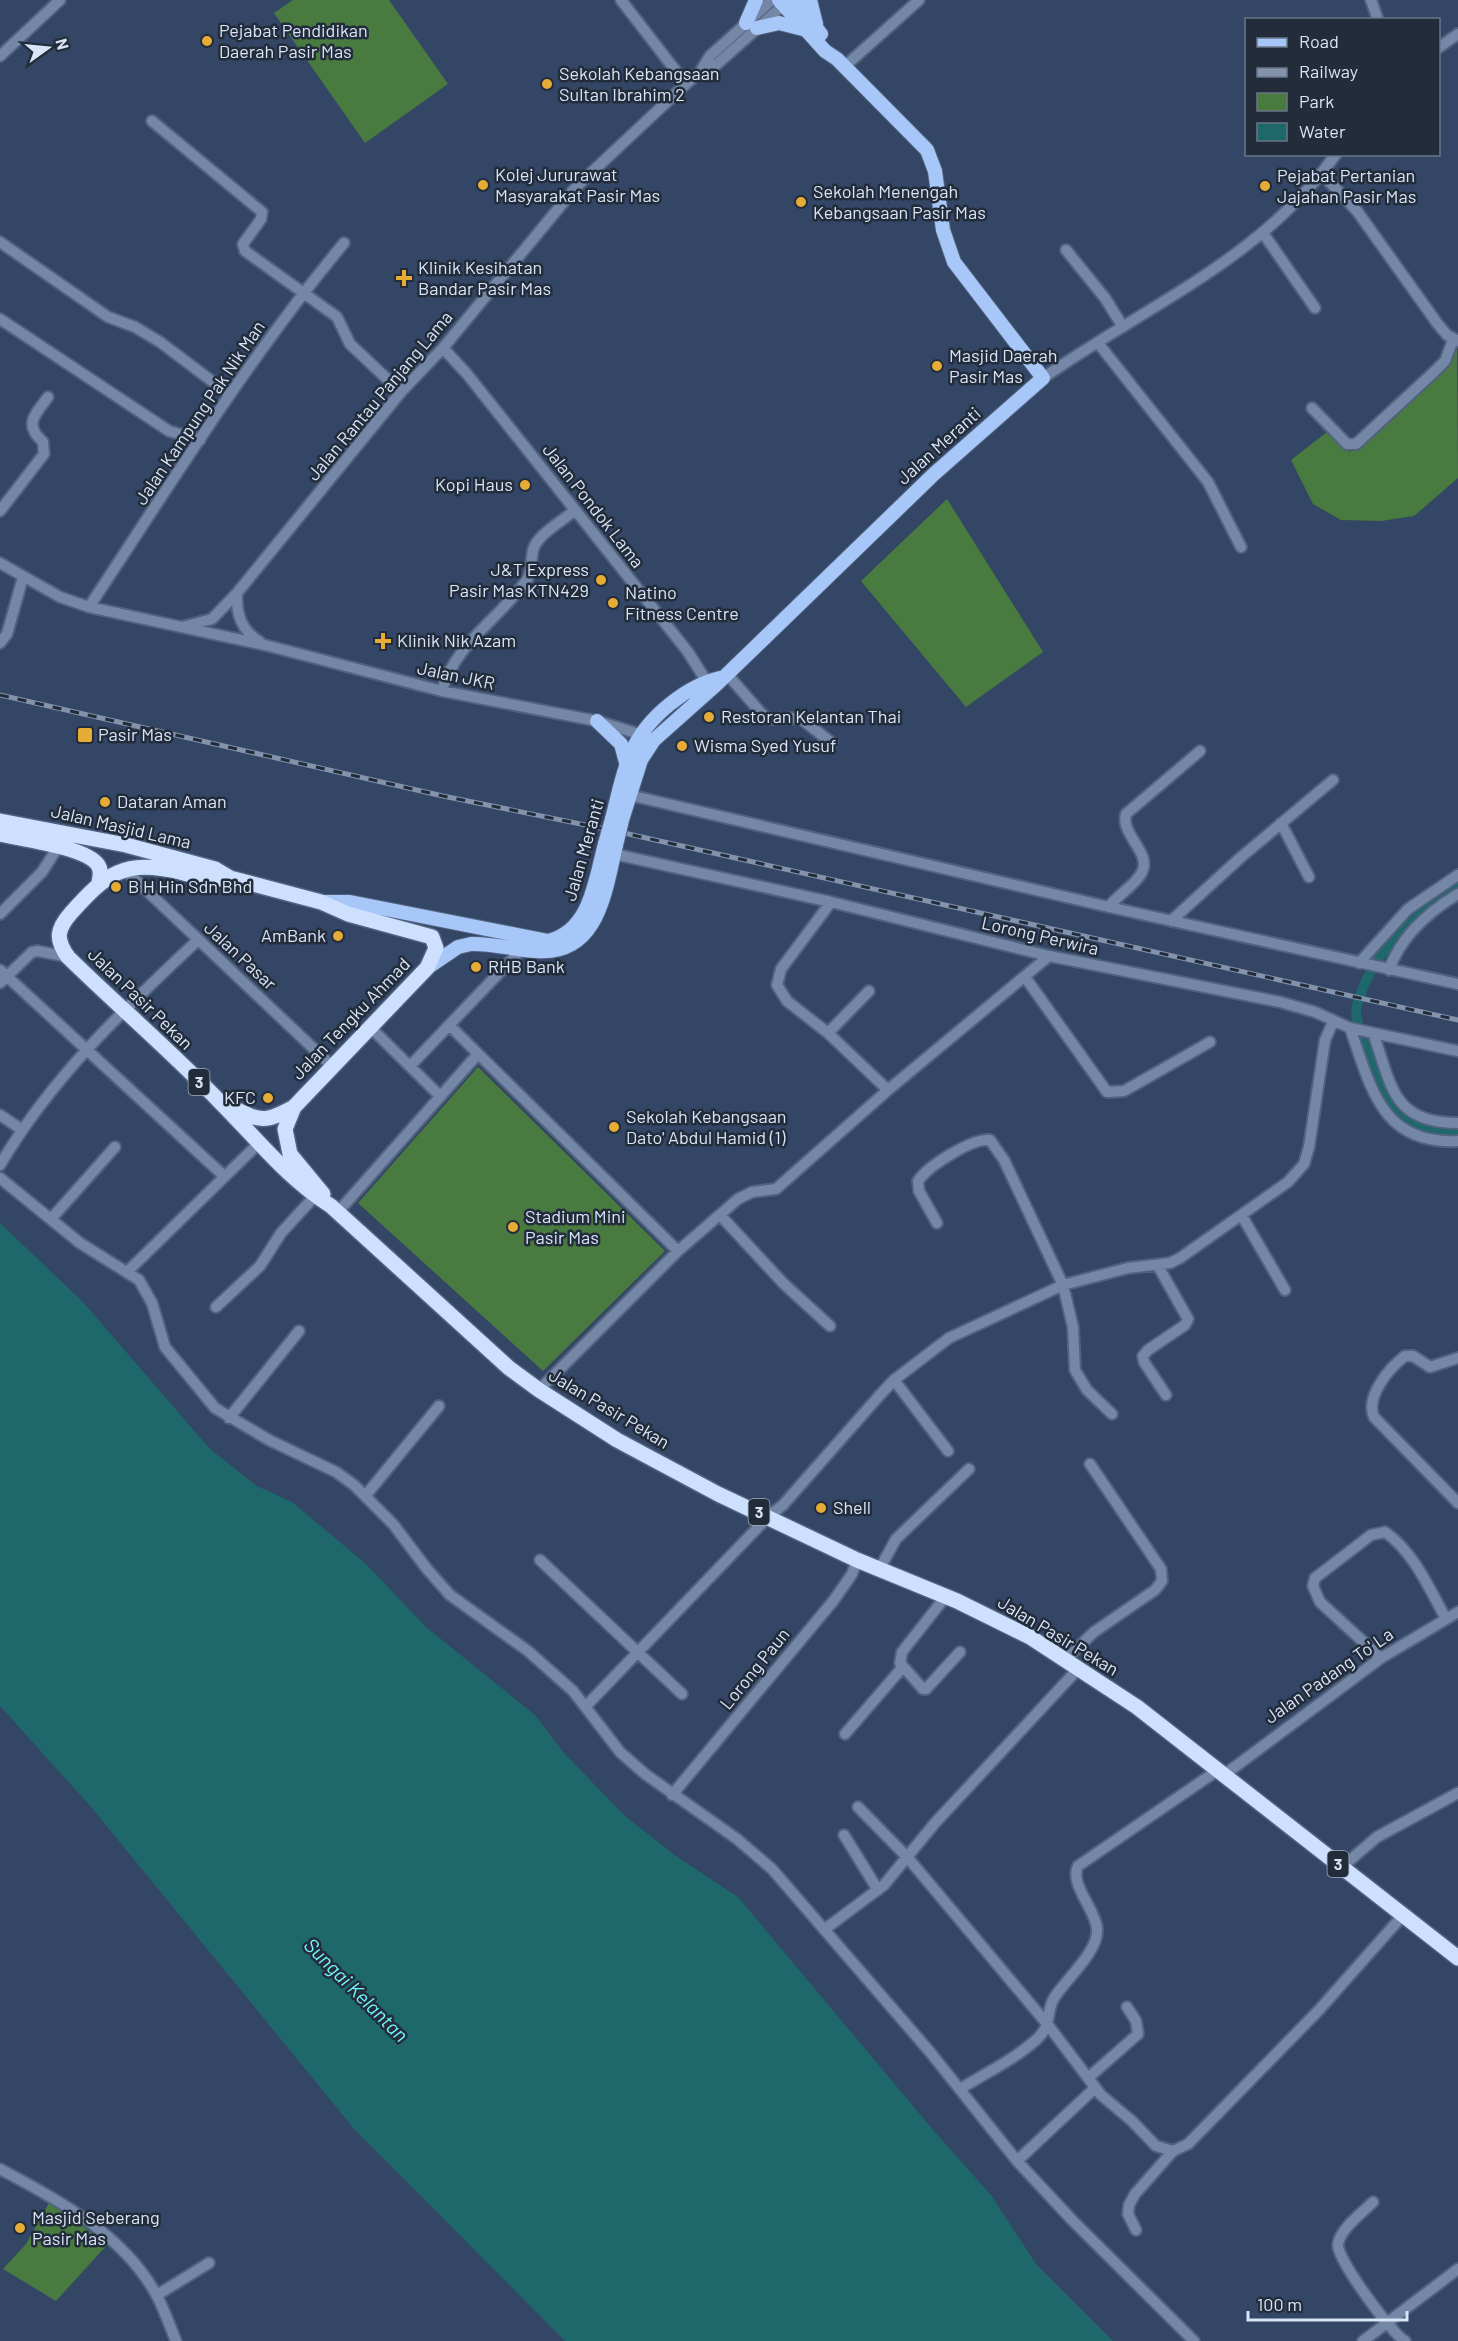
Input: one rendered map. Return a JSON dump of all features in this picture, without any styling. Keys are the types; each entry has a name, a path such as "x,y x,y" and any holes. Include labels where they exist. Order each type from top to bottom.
{"highway":[{"name":"Jalan Masjid Lama","path":"0,821 126,845 215,869 230,878 321,902"},
{"name":"Jalan Masjid Lama","path":"0,834 58,847 93,860 101,872 99,883"},
{"name":"Jalan Masjid Lama","path":"99,883 126,871 151,866 212,880 230,878"},
{"name":"3","path":"68,957 58,941 60,926 99,883"},
{"name":"Jalan Tengku Ahmad","path":"294,1107 428,968 436,948 435,942 427,933 348,914 321,902"},
{"path":"419,917 427,933"},
{"name":"Jalan Pasir Pekan","path":"68,957 221,1103 258,1144 315,1196 335,1209 509,1368 539,1390 617,1440 718,1494 856,1560 996,1618 1137,1707 1221,1772"},
{"name":"3","path":"221,1103 261,1121 294,1107"},
{"name":"3","path":"294,1107 285,1129 290,1154 335,1209"},
{"name":"3","path":"1221,1772 1458,1958"}],"main road":[{"path":"756,0 751,26 779,23 812,30"},
{"path":"810,0 812,30"},
{"path":"783,1 831,45 840,63 927,150 936,171 943,230 954,262 1043,378"},
{"name":"Jalan Meranti","path":"726,676 925,482 1043,378"},
{"path":"709,685 726,676"},
{"name":"Jalan Meranti","path":"321,902 350,902 539,942 579,932 612,847 627,766 648,737 709,685"},
{"path":"597,721 621,744 627,766"},
{"name":"Jalan Meranti","path":"617,820 629,795 648,737"},
{"path":"428,968 448,952 464,945 481,944 522,950 555,951 565,948 579,932"}],"street":[{"path":"0,56 60,0"},
{"path":"621,0 686,84"},
{"path":"840,63 919,0"},
{"path":"1371,0 1377,18"},
{"name":"Jalan Rantau Panjang Lama","path":"182,627 212,619 237,593 401,392 443,348 577,186 700,72 710,56 783,1"},
{"path":"1440,47 1458,34"},
{"path":"152,121 262,212 261,219 243,244 243,248 302,294 337,316 350,344 401,392"},
{"name":"Jalan Meranti","path":"1043,378 1231,259 1285,214 1322,174 1335,156"},
{"path":"1312,408 1344,442 1352,446 1445,361 1456,341 1437,323 1357,211 1322,174"},
{"path":"1263,233 1315,308"},
{"path":"0,242 108,317 135,327 160,342 229,394"},
{"name":"Jalan Kampung Pak Nik Man","path":"89,607 229,394 302,294 344,243"},
{"path":"1066,250 1105,298 1123,327"},
{"path":"0,319 170,431 200,440"},
{"path":"1098,343 1208,482 1241,547"},
{"name":"Jalan Pondok Lama","path":"443,348 467,374 688,652 709,685"},
{"path":"0,511 44,454 43,442 34,434 31,426 34,416 48,398"},
{"path":"442,691 449,672 465,649 528,578 532,570 533,550 538,541 574,511"},
{"name":"Jalan JKR","path":"0,563 60,597 89,607 265,645 442,691 597,721 648,737"},
{"path":"0,643 7,634 23,577"},
{"path":"237,593 240,620 250,635 265,645"},
{"path":"726,676 762,714 770,719 796,717 832,742"},
{"path":"1109,907 1141,875 1144,868 1141,854 1125,824 1126,814 1200,751"},
{"path":"1171,921 1333,780"},
{"path":"629,795 1109,907 1458,984"},
{"path":"1281,823 1310,877"},
{"path":"0,914 42,872 58,847"},
{"name":"Lorong Perwira","path":"612,847 1049,956 1280,1002 1315,1012 1333,1022 1354,1029 1458,1051"},
{"name":"Jalan Pasar","path":"126,871 332,1066"},
{"path":"1364,964 1408,909 1458,874"},
{"path":"1387,969 1401,945 1418,925 1458,894"},
{"path":"831,902 781,969 777,985 787,1001 828,1033 888,1090"},
{"path":"0,1165 21,1129 42,1100 87,1048 123,1010 198,940"},
{"path":"411,1065 522,950"},
{"path":"68,957 44,951 32,952 2,976 87,1048 224,1176"},
{"path":"539,1390 678,1251 720,1215 745,1195 776,1189 888,1090 1049,956"},
{"path":"1025,976 1107,1092 1124,1091 1210,1042"},
{"path":"828,1033 868,991"},
{"path":"587,1705 768,1517 783,1505 894,1380 955,1335 1007,1313 1063,1285 1128,1268 1158,1266 1180,1258 1288,1182 1304,1164 1309,1147 1325,1040 1333,1022"},
{"path":"450,1026 678,1251"},
{"path":"371,1028 440,1096"},
{"path":"1354,1029 1367,1076 1388,1118 1422,1137 1458,1141"},
{"path":"1371,1033 1392,1088 1407,1111 1430,1121 1458,1123"},
{"path":"335,1209 477,1054"},
{"path":"0,1115 21,1129"},
{"path":"937,1223 919,1191 918,1181 970,1142 980,1139 990,1140 1004,1160 1063,1285 1071,1319 1075,1370 1087,1390 1112,1414"},
{"path":"128,1271 258,1144"},
{"path":"51,1219 115,1147"},
{"path":"0,1178 106,1261 128,1271 139,1280 153,1303 165,1347 201,1395 229,1418 336,1472 366,1495 393,1524 450,1595 528,1651 587,1705 620,1752 672,1795 757,1854 825,1929 960,2089 1017,2161 1073,2221 1194,2341"},
{"path":"216,1307 260,1266 281,1233 315,1196"},
{"path":"720,1215 784,1284 830,1326"},
{"path":"1242,1216 1286,1290"},
{"path":"1158,1266 1188,1318 1185,1325 1148,1350 1143,1356 1144,1362 1166,1395"},
{"path":"229,1418 299,1332"},
{"path":"1458,1358 1430,1367 1413,1356 1405,1356 1375,1392 1371,1410 1374,1418 1458,1503"},
{"path":"894,1380 948,1451"},
{"path":"366,1495 439,1406"},
{"path":"825,1929 878,1890 908,1858 935,1823 1072,1664 1094,1632 1155,1590 1162,1581 1161,1569 1090,1464"},
{"path":"879,1570 896,1539 969,1469"},
{"path":"1381,1658 1320,1602 1313,1586 1316,1578 1371,1535 1385,1533 1393,1538 1414,1563 1446,1619"},
{"path":"540,1560 682,1694"},
{"name":"Lorong Paun","path":"672,1795 834,1600 852,1574 856,1560"},
{"path":"946,1596 902,1652 900,1658 902,1668 923,1689 926,1689 960,1652"},
{"name":"Jalan Padang To' La","path":"1048,2025 1054,1998 1097,1938 1097,1924 1076,1873 1078,1866 1221,1772 1381,1658 1458,1612"},
{"path":"845,1734 902,1668"},
{"path":"1342,1867 1377,1838 1458,1793"},
{"path":"858,1807 908,1858 1048,2025 1095,2088 1156,2146 1173,2151"},
{"path":"844,1835 878,1890"},
{"path":"1136,2230 1130,2220 1129,2205 1145,2182 1173,2151 1188,2144 1320,2010 1404,1914"},
{"path":"1088,2078 1138,2034 1136,2021 1127,2007"},
{"path":"960,2089 1022,2050 1037,2039 1048,2025"},
{"path":"1017,2161 1095,2088"},
{"path":"0,2169 96,2226 130,2258 157,2295 176,2341"},
{"path":"1373,2202 1344,2232 1337,2247 1342,2261 1388,2324 1405,2341"},
{"path":"157,2295 209,2263"},
{"path":"1363,2341 1458,2269"}],"green space":[{"path":"293,0 389,0 448,84 365,143 274,13"},
{"path":"1457,345 1458,478 1414,516 1381,521 1341,520 1313,504 1291,460 1327,432 1350,452 1445,370"},
{"path":"947,499 1043,652 966,707 861,581"},
{"name":"Stadium Mini Pasir Mas","path":"478,1067 665,1251 543,1371 358,1203"},
{"path":"50,2201 107,2245 56,2301 3,2269 26,2244"}],"water":[{"name":"Sungai Kelantan","path":"0,1223 83,1302 210,1449 257,1486 292,1502 366,1564 426,1627 535,1715 564,1753 625,1816 676,1856 738,1897 934,2131 991,2195 1036,2264 1113,2341 565,2341 355,2130 91,1807 0,1706"}],"waterway":[{"path":"1458,885 1411,921 1384,951 1364,986 1356,1011 1359,1027 1381,1082 1396,1110 1407,1120 1421,1127 1437,1132 1458,1132"}],"railway":[{"path":"0,695 443,796 615,831 1458,1020"}],"place":[{"name":"Pejabat Pendidikan Daerah Pasir Mas","path":"207,41"},
{"name":"Sekolah Kebangsaan Sultan Ibrahim 2","path":"547,84"},
{"name":"Kolej Jururawat Masyarakat Pasir Mas","path":"483,185"},
{"name":"Pejabat Pertanian Jajahan Pasir Mas","path":"1265,186"},
{"name":"Sekolah Menengah Kebangsaan Pasir Mas","path":"801,202"},
{"name":"Klinik Kesihatan Bandar Pasir Mas","path":"404,278"},
{"name":"Masjid Daerah Pasir Mas","path":"937,366"},
{"name":"Kopi Haus","path":"525,485"},
{"name":"J&T Express Pasir Mas KTN429","path":"601,580"},
{"name":"Natino Fitness Centre","path":"613,603"},
{"name":"Klinik Nik Azam","path":"383,641"},
{"name":"Restoran Kelantan Thai","path":"709,717"},
{"name":"Pasir Mas","path":"85,735"},
{"name":"Wisma Syed Yusuf","path":"682,746"},
{"name":"Dataran Aman","path":"105,802"},
{"name":"B H Hin Sdn Bhd","path":"116,887"},
{"name":"AmBank","path":"338,936"},
{"name":"RHB Bank","path":"476,967"},
{"name":"KFC","path":"268,1098"},
{"name":"Sekolah Kebangsaan Dato' Abdul Hamid (1)","path":"614,1127"},
{"name":"Stadium Mini Pasir Mas","path":"513,1227"},
{"name":"Shell","path":"821,1508"},
{"name":"Masjid Seberang Pasir Mas","path":"20,2228"}]}
